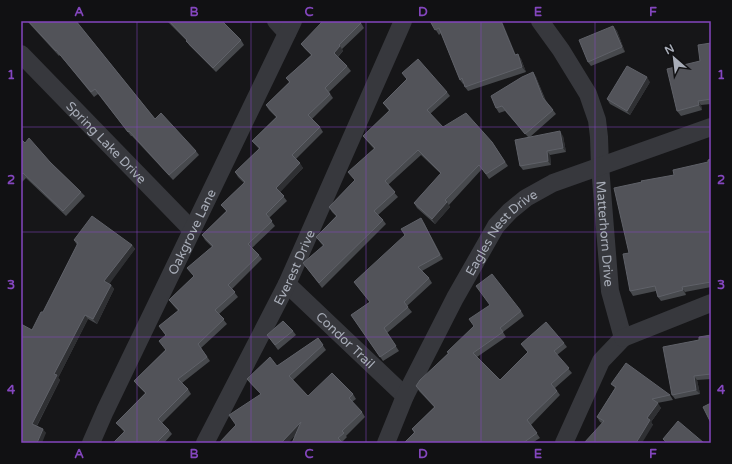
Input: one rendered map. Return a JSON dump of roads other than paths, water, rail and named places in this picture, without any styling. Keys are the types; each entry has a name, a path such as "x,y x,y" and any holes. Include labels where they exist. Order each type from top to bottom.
{"street":[{"name":"Everest Drive","path":"205,443 287,284 403,21"},
{"name":"Matterhorn Drive","path":"540,21 561,50 588,94 597,120 600,137 600,166 610,291 623,338"},
{"name":"Oakgrove Lane","path":"91,443 192,230 286,25"},
{"name":"Spring Lake Drive","path":"21,54 192,230"},
{"name":"Eagles Nest Drive","path":"386,443 405,396 455,298 496,226 510,211 526,198 553,183 711,127"},
{"name":"Condor Trail","path":"287,284 405,396"},
{"path":"564,443 601,361 623,338 711,303"}]}
